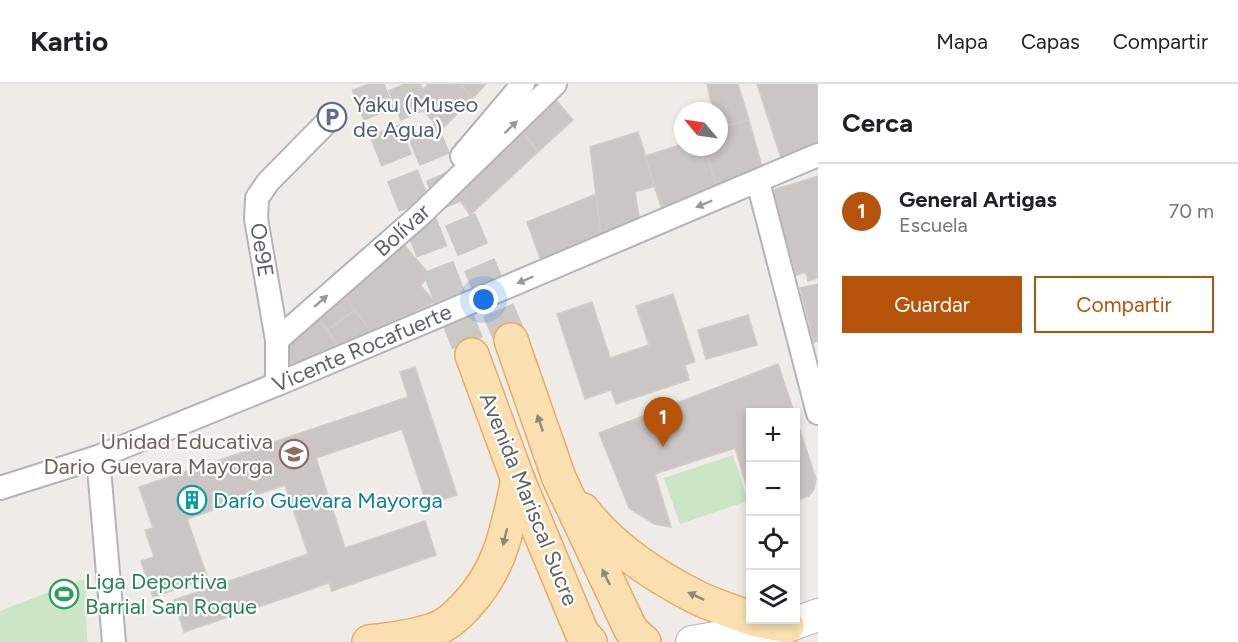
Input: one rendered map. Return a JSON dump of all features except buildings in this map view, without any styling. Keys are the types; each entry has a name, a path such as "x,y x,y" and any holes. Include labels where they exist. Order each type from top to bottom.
{"main road":[{"name":"Avenida Mariscal Sucre","path":"511,340 559,478 638,636"},
{"name":"Avenida Mariscal Sucre","path":"472,355 518,480 586,638"},
{"path":"559,478 594,524 628,554 695,597 746,616"},
{"path":"369,642 434,630 457,616 481,591 495,566 503,543 518,480"},
{"path":"692,642 810,617"}],"street":[{"path":"419,216 422,205 523,84"},
{"name":"Bolívar","path":"277,340 419,216 555,84"},
{"name":"Oe9E","path":"277,340 256,219 257,198 268,182 332,117"},
{"name":"Vicente Rocafuerte","path":"0,488 98,457 277,384 818,155"},
{"path":"758,182 818,413"},
{"path":"277,340 277,384"},
{"path":"98,457 114,642"}],"green space":[{"path":"733,455 746,495 746,502 680,524 664,478"},
{"name":"Liga Deportiva Barrial San Roque","path":"86,578 87,642 0,642 0,611"}],"tunnel":[{"path":"367,84 472,355"},
{"path":"403,84 511,340"}],"place":[{"name":"Yaku (Museo de Agua)","path":"332,117"},
{"name":"General Artigas","path":"663,447"},
{"name":"Unidad Educativa Dario Guevara Mayorga","path":"294,454"},
{"name":"Darío Guevara Mayorga","path":"192,500"},
{"name":"Liga Deportiva Barrial San Roque","path":"64,594"}]}
